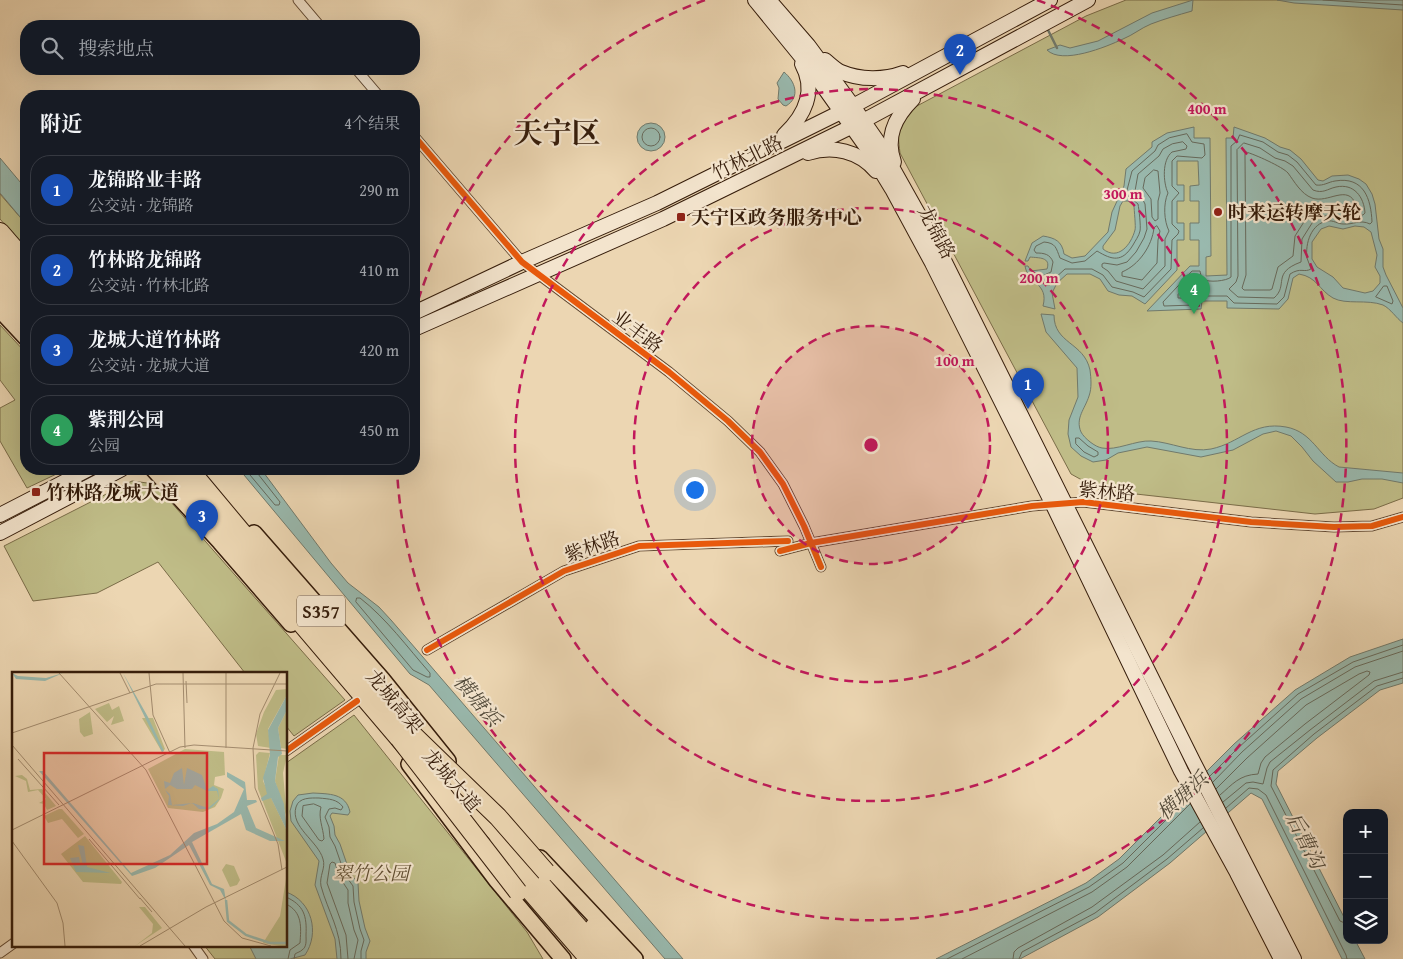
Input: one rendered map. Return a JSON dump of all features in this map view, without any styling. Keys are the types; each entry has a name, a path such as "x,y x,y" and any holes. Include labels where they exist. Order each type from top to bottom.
{"highway":[{"path":"0,232 20,255"},
{"path":"0,250 20,274"},
{"path":"0,272 20,295"},
{"path":"0,293 20,316"},
{"name":"龙城高架","path":"175,475 589,959"},
{"name":"龙城高架","path":"194,475 398,735 606,959"},
{"path":"398,735 518,892 576,959"},
{"path":"398,735 498,817 622,959"}],"main road":[{"name":"龙锦路","path":"755,0 858,123 943,258 1059,503"},
{"name":"龙锦路","path":"769,0 808,45 847,109"},
{"name":"竹林北路","path":"420,326 663,219 776,164 858,123 1088,0"},
{"name":"竹林北路","path":"420,310 522,262 657,203 847,109 1046,2"},
{"path":"768,148 796,123 806,106 808,87 806,71 788,39"},
{"path":"808,45 840,72 865,79 895,76 936,62"},
{"path":"898,189 890,152 890,134 898,114 925,87"},
{"path":"776,164 816,151 839,150 857,155 898,189"},
{"path":"0,224 20,247"},
{"path":"0,240 20,263"},
{"path":"0,284 20,309"},
{"path":"0,310 20,332"},
{"path":"0,516 78,475"},
{"path":"0,533 111,475"},
{"name":"龙城大道","path":"159,475 220,542 357,701 398,735 582,959"},
{"name":"龙城大道","path":"203,475 382,679 443,754 491,820 615,959"},
{"path":"1059,503 1194,763 1225,838 1237,873 1281,959"},
{"path":"1059,503 1182,771 1225,838 1294,959"},
{"path":"398,735 497,882 563,959"},
{"path":"443,754 635,959"}],"street":[{"path":"298,0 315,20"},
{"path":"361,75 374,90"},
{"name":"业丰路","path":"420,143 522,262 669,372 728,421 760,452 783,484 821,567"},
{"name":"紫林路","path":"780,550 811,543 1059,503 1083,502 1251,522 1334,527 1372,526 1403,517"},
{"name":"紫林路","path":"426,650 564,571 639,546 788,541"},
{"path":"288,750 357,701"},
{"path":"0,953 12,944"},
{"path":"194,946 203,959"}],"green space":[{"path":"1126,0 1403,0 1403,498 1374,509 1315,514 1100,490 1071,474 900,153 899,132 905,118 915,107 1086,16"},
{"path":"0,194 20,217 20,242 0,219"},
{"path":"0,325 20,347 20,475 54,475 27,488 0,441 0,408 15,400 0,380"},
{"path":"132,481 155,484 345,700 294,736 288,728 288,672 244,672 158,562 97,593 33,601 4,546"},
{"name":"翠竹公园","path":"354,715 527,932 543,959 215,959 205,946 288,946 288,762"}],"water":[{"path":"1193,0 1192,11 1151,24 1127,37 1095,50 1063,56 1047,50 1060,45 1070,48 1098,41 1152,13"},
{"path":"1277,0 1403,0 1403,10 1294,3"},
{"path":"784,72 791,80 795,89 794,98 786,106 778,99 779,88 777,83"},
{"path":"651,123 661,127 665,137 661,147 651,151 641,147 637,137 641,127"},
{"path":"1194,127 1194,138 1210,138 1211,256 1206,257 1206,276 1227,275 1226,138 1233,138 1234,127 1265,138 1280,147 1290,150 1301,159 1318,180 1323,181 1332,176 1348,175 1366,184 1375,204 1379,239 1383,249 1383,267 1403,308 1403,323 1383,305 1370,302 1338,300 1328,295 1310,278 1299,274 1293,278 1288,299 1279,309 1227,308 1227,301 1202,301 1201,309 1147,311 1190,266 1199,266 1199,240 1190,240 1190,223 1199,223 1199,201 1190,201 1190,186 1199,185 1198,161 1177,161 1177,185 1184,185 1184,201 1177,201 1177,223 1184,223 1184,240 1177,240 1177,270 1145,304 1132,296 1119,295 1108,291 1100,279 1090,274 1067,274 1057,283 1052,293 1055,309 1043,306 1044,298 1041,288 1030,277 1025,266 1028,266 1031,271 1047,269 1048,265 1046,260 1040,258 1030,257 1028,261 1025,261 1032,243 1043,236 1060,243 1064,254 1072,258 1085,256 1108,232 1112,212 1124,186 1126,169 1152,147 1152,142 1167,133","holes":["1123,201 1128,201 1134,205 1135,230 1123,250 1114,253 1109,252 1103,249 1103,246 1115,230 1120,206","1329,226 1343,229 1355,226 1364,227 1371,232 1377,255 1375,267 1380,276 1380,283 1373,291 1365,293 1343,288 1333,277 1317,267 1312,259 1312,242 1321,229"]},
{"path":"0,158 20,182 20,217 0,193"},
{"path":"1041,314 1054,315 1055,325 1059,332 1087,361 1090,370 1091,390 1081,414 1079,427 1085,437 1096,446 1108,449 1151,441 1204,450 1221,446 1264,427 1286,427 1303,434 1339,467 1403,473 1403,483 1382,479 1336,482 1313,461 1291,436 1276,431 1263,434 1233,450 1201,457 1147,447 1118,453 1106,460 1093,462 1081,456 1071,447 1068,434 1069,420 1078,397 1077,368 1046,332"},
{"path":"244,475 265,475 348,583 379,607 391,620 683,959 665,959 429,685 410,674"},
{"path":"1403,639 1403,683 1380,690 1317,738 1278,771 1276,784 1343,915 1343,944 1357,944 1365,959 1342,959 1262,799 1251,793 1170,863 1098,917 1020,959 936,959 1086,883 1119,859 1234,744 1295,690 1350,657"},
{"path":"313,793 331,794 341,798 345,801 350,812 348,815 332,813 330,816 335,835 350,873 358,883 359,901 370,941 366,952 366,959 337,959 335,939 315,885 319,861 291,821 290,811 293,801 298,795"},
{"path":"288,893 295,896 307,910 311,919 312,937 305,955 290,959 256,959 250,946 288,946"}],"waterway":[{"path":"1047,28 1057,48"}],"cycle path":[{"path":"420,143 522,262 669,372 728,421 760,452 783,484 804,526 821,567"},
{"path":"780,551 811,543 1032,506 1083,502 1251,522 1334,527 1372,526 1403,517"},
{"path":"427,650 564,571 639,546 788,541"},
{"path":"288,750 357,701"}],"place":[{"name":"竹林路龙锦路","path":"960,75"},
{"name":"时来运转摩天轮","path":"1218,212"},
{"name":"天宁区政务服务中心","path":"681,217"},
{"name":"紫荆公园","path":"1194,314"},
{"name":"龙锦路业丰路","path":"1028,409"},
{"name":"竹林路龙城大道","path":"36,492"},
{"name":"龙城大道竹林路","path":"202,541"}],"district":[{"name":"天宁区","path":"557,132"}],"water label":[{"name":"横塘浜","path":"478,700"},
{"name":"横塘浜","path":"1182,795"},
{"name":"后曹沟","path":"1306,840"}]}
